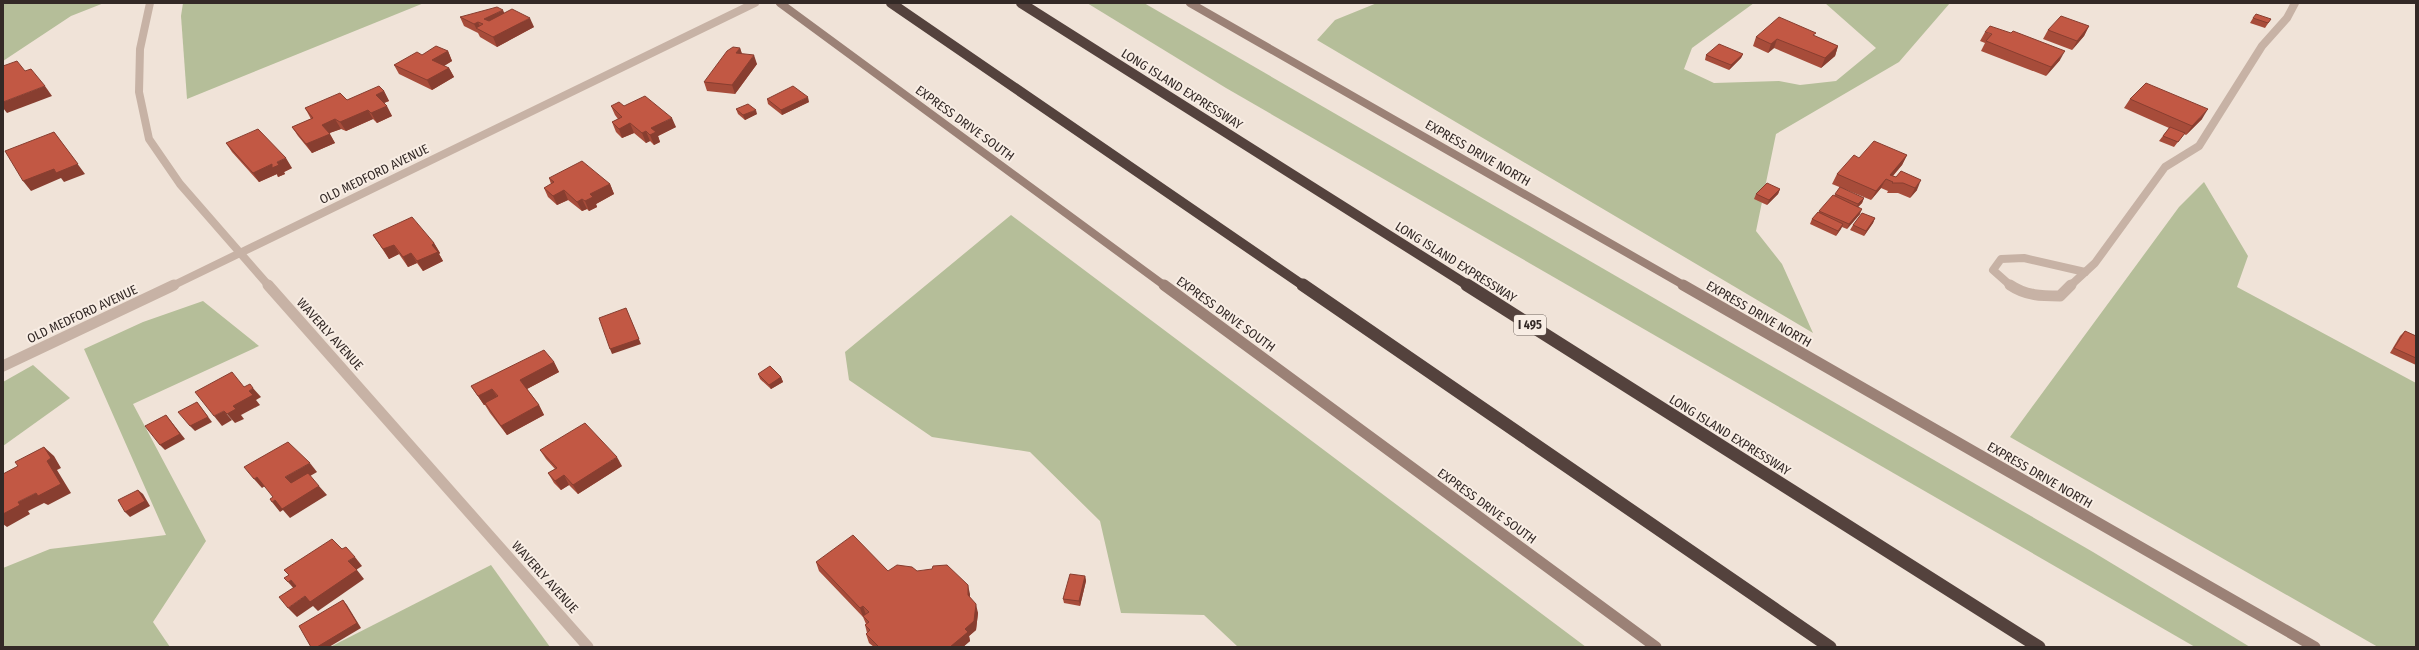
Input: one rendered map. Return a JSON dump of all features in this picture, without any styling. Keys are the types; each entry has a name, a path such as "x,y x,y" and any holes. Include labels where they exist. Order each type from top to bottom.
{"highway":[{"path":"891,3 1830,647"},
{"name":"LONG ISLAND EXPRESSWAY","path":"1021,3 2039,647"}],"main road":[{"name":"EXPRESS DRIVE SOUTH","path":"780,3 1656,647"},
{"name":"EXPRESS DRIVE NORTH","path":"1190,3 2315,647"}],"street":[{"name":"WAVERLY AVENUE","path":"150,3 140,49 138,92 149,139 180,184 240,254 588,647"},
{"name":"OLD MEDFORD AVENUE","path":"3,366 240,254 755,3"},
{"path":"2086,272 2024,258 2001,259 1993,270 2005,283 2030,296 2060,296 2086,272 2095,263 2165,167 2199,146 2262,46 2287,18 2295,3"}],"green space":[{"path":"3,3 104,3 71,16 3,61"},
{"path":"183,3 424,3 187,99 181,16"},
{"path":"1087,3 1144,3 2093,552 2250,647 2195,647 1226,88"},
{"path":"1377,3 1754,3 1692,48 1684,69 1714,83 1779,81 1800,85 1836,81 1876,48 1825,3 1950,3 1899,62 1776,134 1756,231 1782,264 1813,333 1317,40 1335,20"},
{"path":"2204,182 2248,256 2237,287 2416,383 2416,647 2378,647 2010,437 2179,207"},
{"path":"1011,215 1586,647 1238,647 1204,615 1121,613 1100,521 1030,452 932,437 849,380 845,352"},
{"path":"203,301 259,346 133,404 206,541 153,622 170,647 3,647 3,568 50,549 166,535 84,349 143,322"},
{"path":"33,365 70,398 3,446 3,382"},
{"path":"491,565 550,647 330,647"}],"building":[{"path":"497,7 503,10 484,19 489,21 512,9 530,18 493,37 476,28 483,24 478,22 474,24 460,17"},
{"path":"2256,14 2271,19 2268,23 2253,18"},
{"path":"2061,16 2089,26 2077,41 2048,30"},
{"path":"1779,17 1816,33 1813,35 1838,46 1825,58 1777,39 1771,44 1756,37"},
{"path":"1990,26 2011,33 2013,31 2065,51 2051,67 1986,41 1992,34 1985,32"},
{"path":"1719,44 1743,54 1731,65 1706,55"},
{"path":"436,46 448,51 432,60 449,68 427,80 394,65 417,52 422,55"},
{"path":"733,47 740,48 736,53 754,55 732,85 704,82 727,51"},
{"path":"17,61 25,71 31,69 45,86 3,102 3,66"},
{"path":"2146,83 2208,109 2192,126 2130,99"},
{"path":"379,86 384,91 376,95 387,106 371,113 368,110 340,122 335,119 322,125 330,134 306,144 292,127 313,118 305,108 340,93 347,100"},
{"path":"793,86 808,97 781,110 767,99"},
{"path":"645,96 672,118 651,128 656,132 650,135 646,131 642,133 630,123 619,129 612,122 622,117 611,106 619,102 624,106"},
{"path":"748,104 756,110 743,115 736,109"},
{"path":"2170,127 2185,133 2178,142 2163,136"},
{"path":"258,129 286,158 277,162 279,165 272,168 272,164 253,173 226,143"},
{"path":"54,132 78,164 56,173 54,169 23,181 5,151"},
{"path":"1874,141 1907,155 1890,175 1896,177 1901,171 1921,180 1915,188 1903,183 1892,183 1893,182 1886,179 1876,191 1837,174 1854,155 1859,158"},
{"path":"582,161 610,184 590,194 593,197 585,201 582,199 577,202 564,190 553,196 544,188 554,182 549,178"},
{"path":"1767,183 1780,189 1769,200 1756,194"},
{"path":"1840,187 1864,198 1858,204 1835,194"},
{"path":"1833,195 1862,209 1849,224 1819,211"},
{"path":"1818,212 1843,224 1838,231 1812,219"},
{"path":"1862,213 1875,218 1866,231 1853,225"},
{"path":"412,217 434,243 432,245 438,252 417,261 411,253 403,257 394,245 383,249 373,235"},
{"path":"626,308 639,339 610,349 599,318"},
{"path":"2405,331 2416,336 2416,358 2394,348"},
{"path":"544,350 554,362 520,380 539,405 501,426 485,403 498,396 492,389 478,396 471,386"},
{"path":"770,366 781,377 769,385 758,374"},
{"path":"232,372 244,387 250,384 253,388 249,391 253,395 233,406 236,409 227,414 224,411 214,416 195,392"},
{"path":"197,402 208,417 190,426 178,412"},
{"path":"166,415 180,434 160,445 145,426"},
{"path":"585,423 617,457 573,485 564,475 555,481 548,473 557,468 540,450"},
{"path":"288,442 310,463 285,477 291,483 308,473 319,486 282,509 275,500 272,502 270,499 273,497 257,477 254,479 244,467"},
{"path":"44,447 51,458 47,461 61,484 38,496 36,493 18,502 20,505 3,514 3,474 18,466 15,462"},
{"path":"138,490 145,501 125,512 118,500"},
{"path":"853,535 888,571 897,565 912,567 917,571 932,569 933,566 947,565 968,585 968,595 976,604 974,621 965,629 968,632 950,647 879,647 866,634 870,630 865,625 869,622 863,616 869,612 863,606 860,608 816,562"},
{"path":"332,539 342,549 346,547 355,557 348,561 357,570 310,602 305,596 288,608 279,597 296,586 291,580 288,582 284,578 289,575 284,570"},
{"path":"1070,574 1085,576 1079,601 1063,599"},
{"path":"343,600 357,623 317,647 311,647 299,626"}]}
